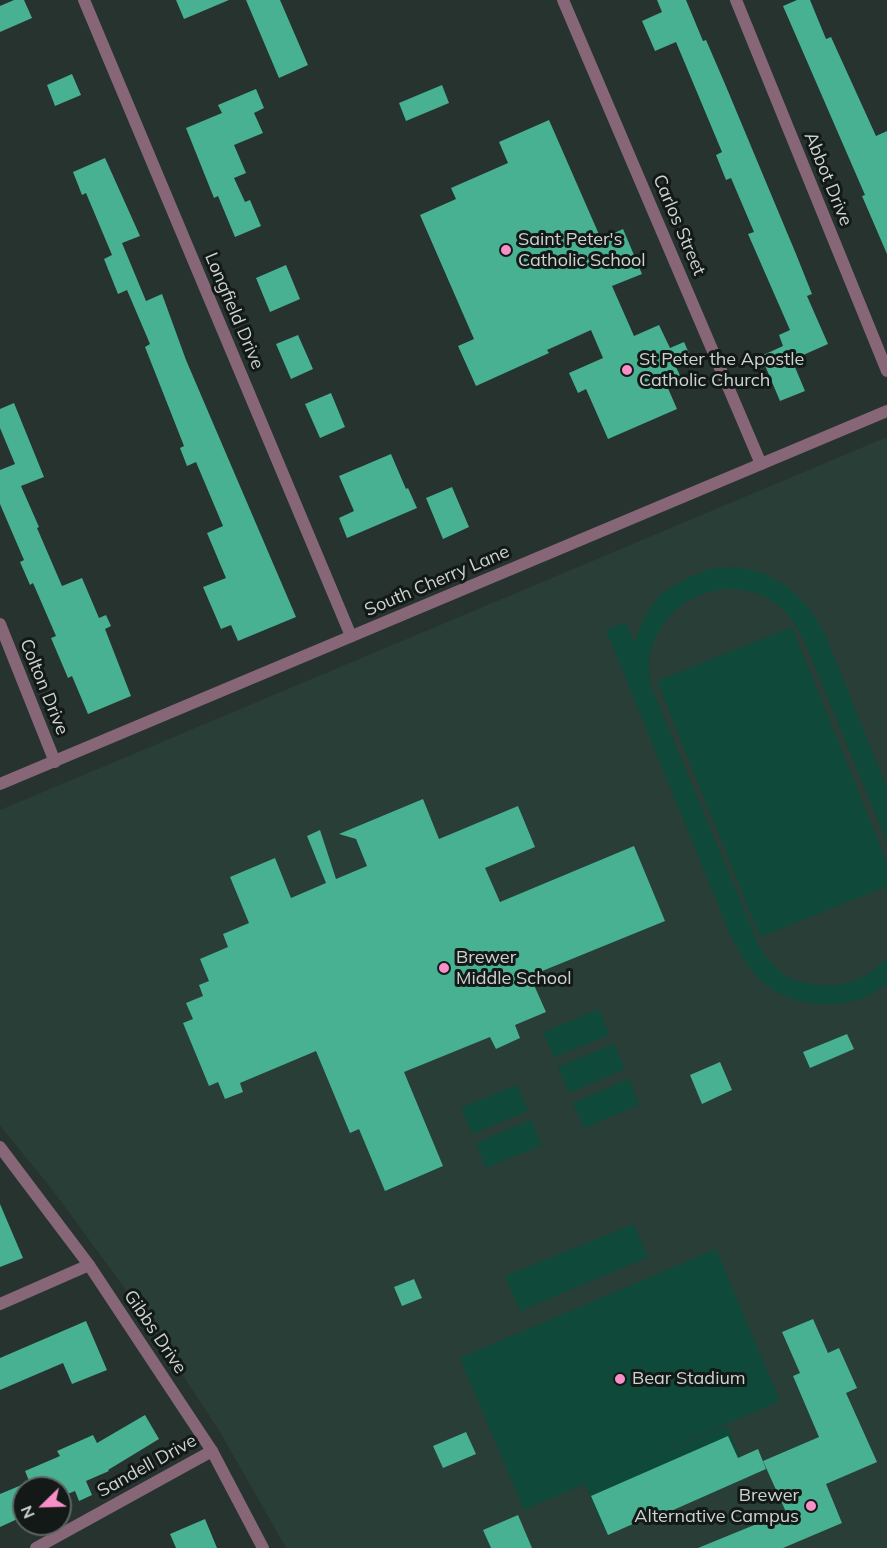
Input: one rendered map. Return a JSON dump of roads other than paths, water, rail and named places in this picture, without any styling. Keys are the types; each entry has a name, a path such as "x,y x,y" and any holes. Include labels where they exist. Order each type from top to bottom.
{"street":[{"name":"Longfield Drive","path":"84,0 351,636"},
{"name":"Carlos Street","path":"563,0 760,464"},
{"name":"Abbot Drive","path":"736,0 887,371"},
{"name":"South Cherry Lane","path":"0,784 887,411"},
{"name":"Colton Drive","path":"0,624 55,762"},
{"name":"Gibbs Drive","path":"0,1147 89,1265 212,1451 263,1548"},
{"path":"0,1304 89,1265"},
{"name":"Sandell Drive","path":"36,1548 212,1451"}],"place":[{"name":"Saint Peter's Catholic School","path":"506,250"},
{"name":"St Peter the Apostle Catholic Church","path":"627,370"},
{"name":"Brewer Middle School","path":"444,968"},
{"name":"Bear Stadium","path":"620,1379"},
{"name":"Brewer Alternative Campus","path":"811,1506"}]}
